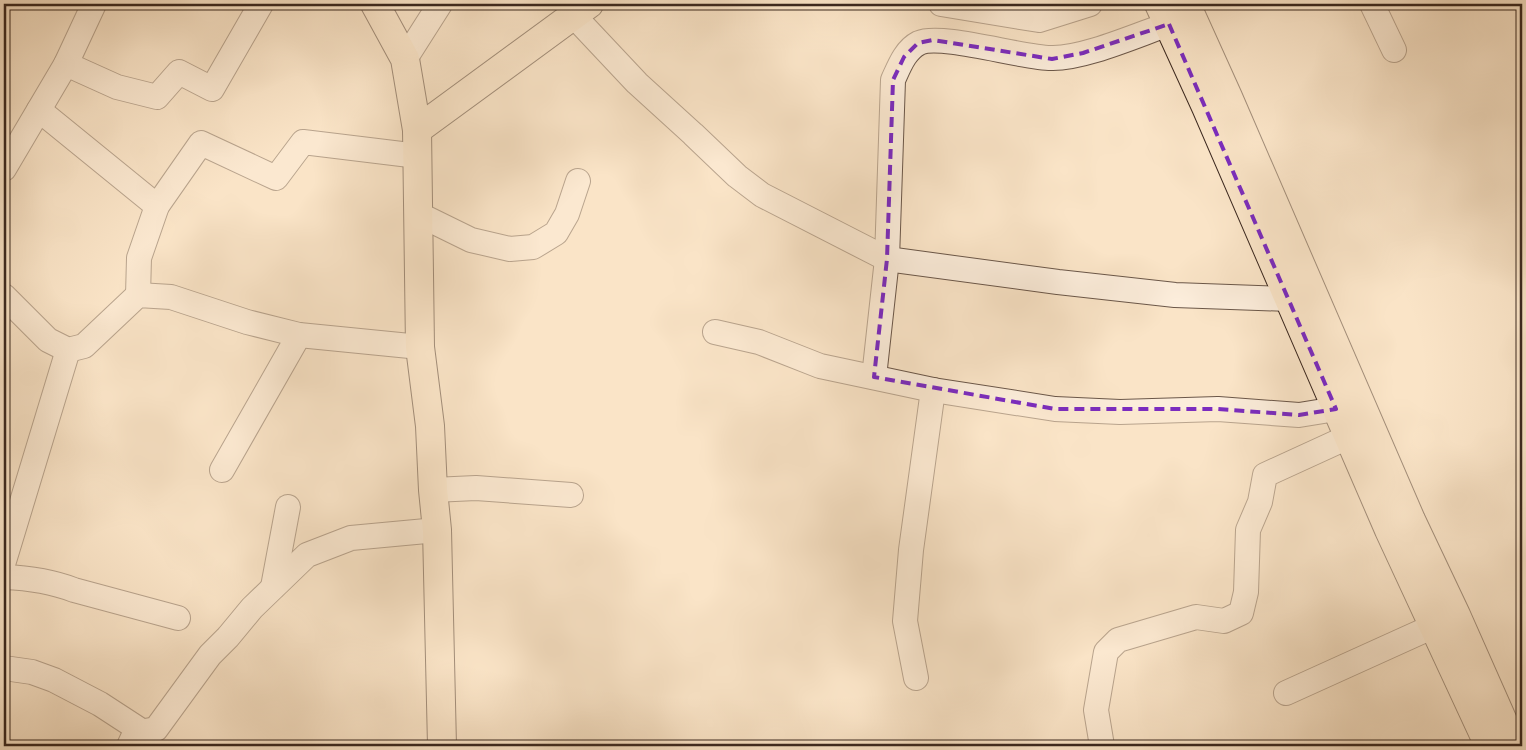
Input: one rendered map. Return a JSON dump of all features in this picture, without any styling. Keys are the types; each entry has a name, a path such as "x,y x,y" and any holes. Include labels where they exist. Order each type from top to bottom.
{"main road":[{"path":"375,4 405,58 417,143 420,347 430,426 437,530 442,746"},
{"path":"1186,4 1232,106 1360,434 1389,530 1491,746"},
{"path":"417,143 581,10"},
{"path":"1164,14 1336,409 1360,434 1411,520 1456,615 1514,746"}],"street":[{"path":"4,169 66,64 94,4"},
{"path":"66,64 118,87 157,97 179,72 212,89 261,4"},
{"path":"405,58 440,4"},
{"path":"941,4 1039,20 1090,4"},
{"path":"1372,4 1394,50"},
{"path":"581,10 637,83 737,176 762,195 887,259 1058,282 1175,295 1289,299"},
{"path":"874,377 887,259 893,80 904,57 918,43 933,40 1052,58 1083,53 1164,14"},
{"path":"39,110 157,206"},
{"path":"4,296 48,340 68,350 84,346 138,295 139,258 157,206 201,143 276,178 303,142 417,143"},
{"path":"418,214 471,240 510,249 533,247 556,233 567,214 578,181"},
{"path":"138,295 171,297 247,322 298,335 420,347"},
{"path":"715,332 759,342 820,366 933,390 1055,409 1120,412 1218,409 1299,415 1336,409"},
{"path":"222,470 298,335"},
{"path":"4,561 68,350"},
{"path":"916,678 905,621 911,550 933,390"},
{"path":"1102,746 1096,710 1106,652 1118,640 1144,632 1196,617 1224,621 1241,613 1246,592 1248,530 1260,502 1264,475 1360,434"},
{"path":"433,490 476,488 571,495"},
{"path":"273,587 288,506"},
{"path":"4,669 32,672 54,680 100,704 136,739 156,729 210,655 252,608 307,555 351,538 437,530"},
{"path":"4,577 28,578 58,584 178,618"},
{"path":"1286,694 1434,626"}],"highlighted area":[{"path":"1169,24 1336,409 1299,415 1218,409 1055,409 874,377 887,259 893,80 904,57 918,43 933,40 1052,59 1083,53"}]}
